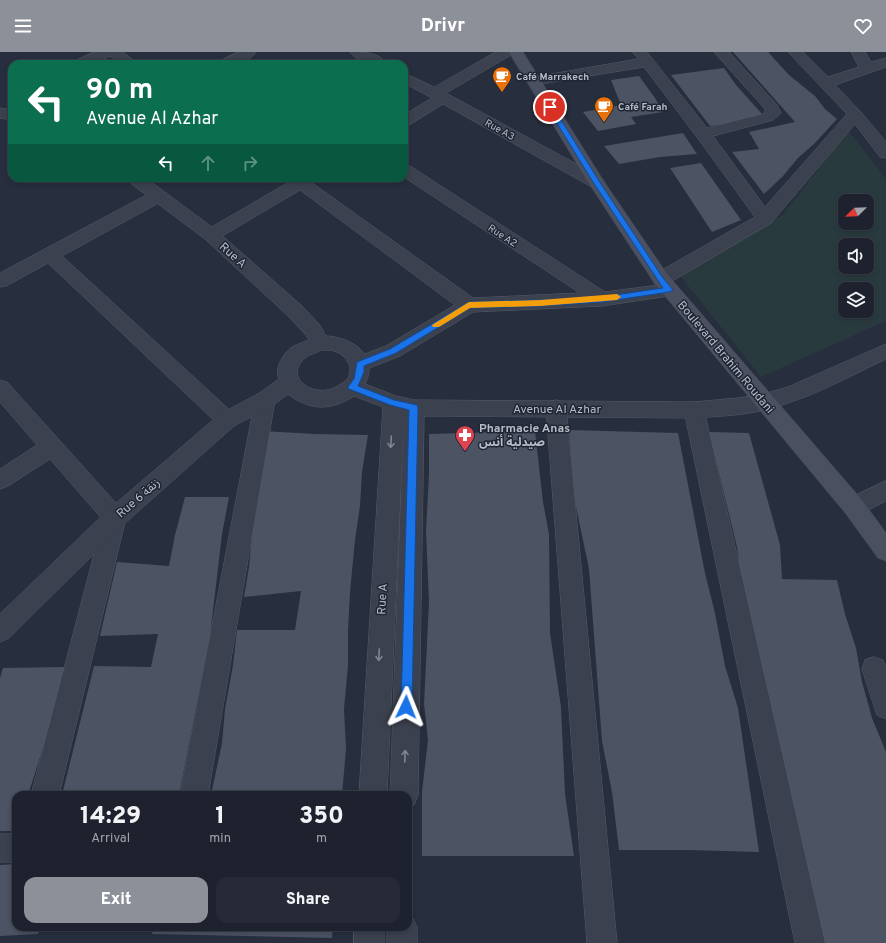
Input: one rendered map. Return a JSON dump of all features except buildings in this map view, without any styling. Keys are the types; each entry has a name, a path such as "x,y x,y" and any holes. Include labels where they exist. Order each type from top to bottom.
{"main road":[{"name":"Boulevard Brahim Roudani","path":"516,52 596,182 665,285 854,507 886,551"}],"street":[{"path":"89,60 106,52"},
{"path":"114,52 125,60"},
{"path":"231,60 249,52"},
{"path":"357,52 372,60"},
{"path":"408,119 440,95 506,52"},
{"path":"703,134 768,117 773,113 772,108 721,52"},
{"path":"795,52 855,114 886,153"},
{"path":"858,52 868,68"},
{"path":"534,81 644,57 765,219"},
{"path":"826,83 886,62"},
{"name":"Rue A3","path":"408,79 440,95 596,182"},
{"path":"360,364 393,351 469,305 540,303 602,299 665,285 765,219 855,114"},
{"path":"869,132 886,125"},
{"name":"Rue A2","path":"408,173 602,299"},
{"name":"Rue A","path":"140,182 211,235 296,311 312,329 320,343"},
{"path":"211,235 298,182"},
{"path":"304,182 469,305"},
{"path":"2,277 49,254 158,196"},
{"path":"49,254 227,420"},
{"path":"320,343 331,343 345,348 356,356 360,364 360,372 352,387 343,394 330,398 317,399 304,396 295,390 289,382 287,374 288,365 300,351 320,343"},
{"name":"Avenue Al Azhar","path":"352,387 403,405 694,410 726,408 765,402 806,387 886,351"},
{"name":"Rue 6 زنقة","path":"0,630 115,518 227,420 265,400 289,382"},
{"path":"0,388 115,518 46,791"},
{"path":"195,791 265,400"},
{"path":"403,405 409,619 404,791"},
{"name":"Rue A","path":"372,791 381,621 403,405"},
{"path":"556,408 602,943"},
{"path":"694,410 810,943"},
{"path":"0,480 52,446"},
{"path":"854,507 886,490"},
{"path":"381,621 409,619"},
{"path":"874,669 886,706"},
{"path":"0,848 12,848"},
{"path":"369,931 369,943"},
{"path":"402,931 402,943"}],"shaded area":[{"path":"848,130 886,179 886,321 761,377 678,273 783,215"}],"slow traffic":[{"path":"436,325 469,305 540,303 617,297"}],"place":[{"name":"Café Marrakech","path":"502,93"},
{"name":"Café Farah","path":"604,123"},
{"name":"Pharmacie Anas صيدلية أنس","path":"465,452"}],"route":[{"path":"406,707 414,408 393,403 352,387 360,372 360,364 393,351 469,305 540,303 602,299 669,290 596,182 550,107"}]}
